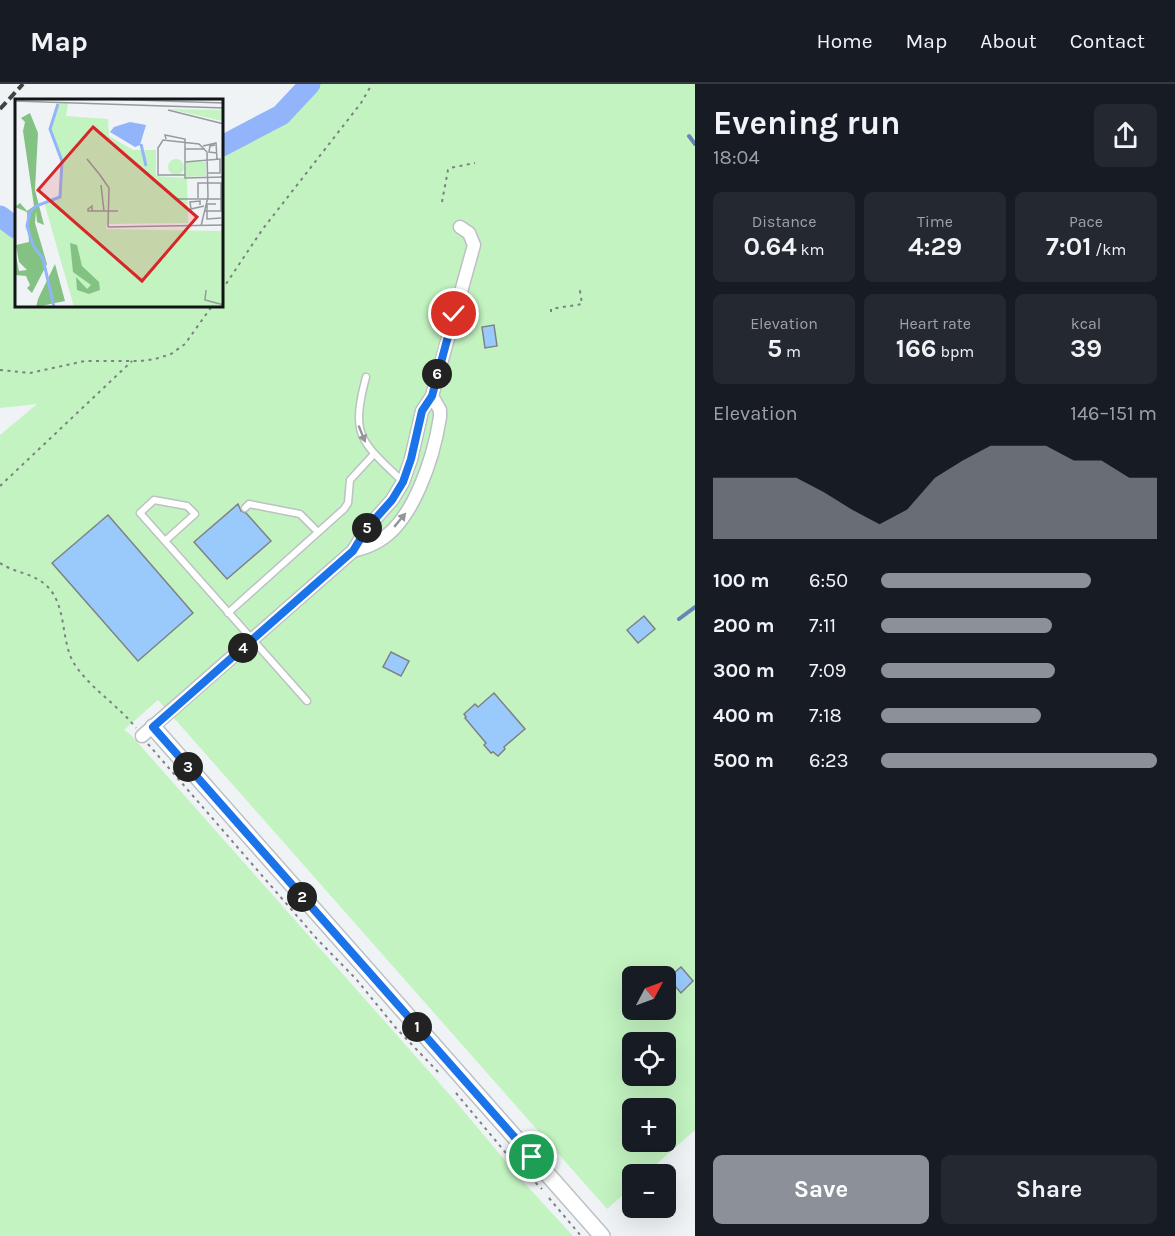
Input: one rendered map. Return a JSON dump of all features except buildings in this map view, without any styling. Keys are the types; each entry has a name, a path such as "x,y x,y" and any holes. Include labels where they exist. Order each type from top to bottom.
{"street":[{"path":"460,227 469,233 474,245 432,396 422,411 411,459 403,482 392,500 367,528 353,551 148,732 602,1236"},
{"path":"353,551 377,543 386,535 403,517 419,491 426,474 440,417 440,410 432,396"}],"lane":[{"path":"366,377 358,407 358,423 363,440 403,482"},
{"path":"228,613 344,509 348,503 350,480 374,454"},
{"path":"165,541 195,514 187,506 154,500 141,513 165,541 228,613 307,701"},
{"path":"245,508 249,504 300,514 318,532"}],"path":[{"path":"224,287 262,230 361,103 372,84"},
{"path":"442,202 448,170 475,163"},
{"path":"551,312 551,309 582,303 580,291 582,291"},
{"path":"0,370 30,373 85,361 132,361 155,358 179,349 192,336 211,308"},
{"path":"0,486 132,361"}],"green space":[{"path":"310,84 695,84 695,1130 676,1147 676,1098 622,1098 622,1152 670,1152 656,1164 622,1164 622,1196 607,1209 158,700 124,730 130,734 573,1236 0,1236 0,435 37,404 0,408 0,216 15,227 15,308 224,308 224,145 281,115"}],"waterway":[{"path":"224,145 281,115 310,84"},
{"path":"689,136 695,144"},
{"path":"0,216 15,227"},
{"path":"679,619 695,607"}],"railway":[{"path":"0,109 23,84"}],"route":[{"path":"454,314 432,396 422,411 407,471 403,482 383,513 367,528 353,551 153,727 532,1157"}]}
